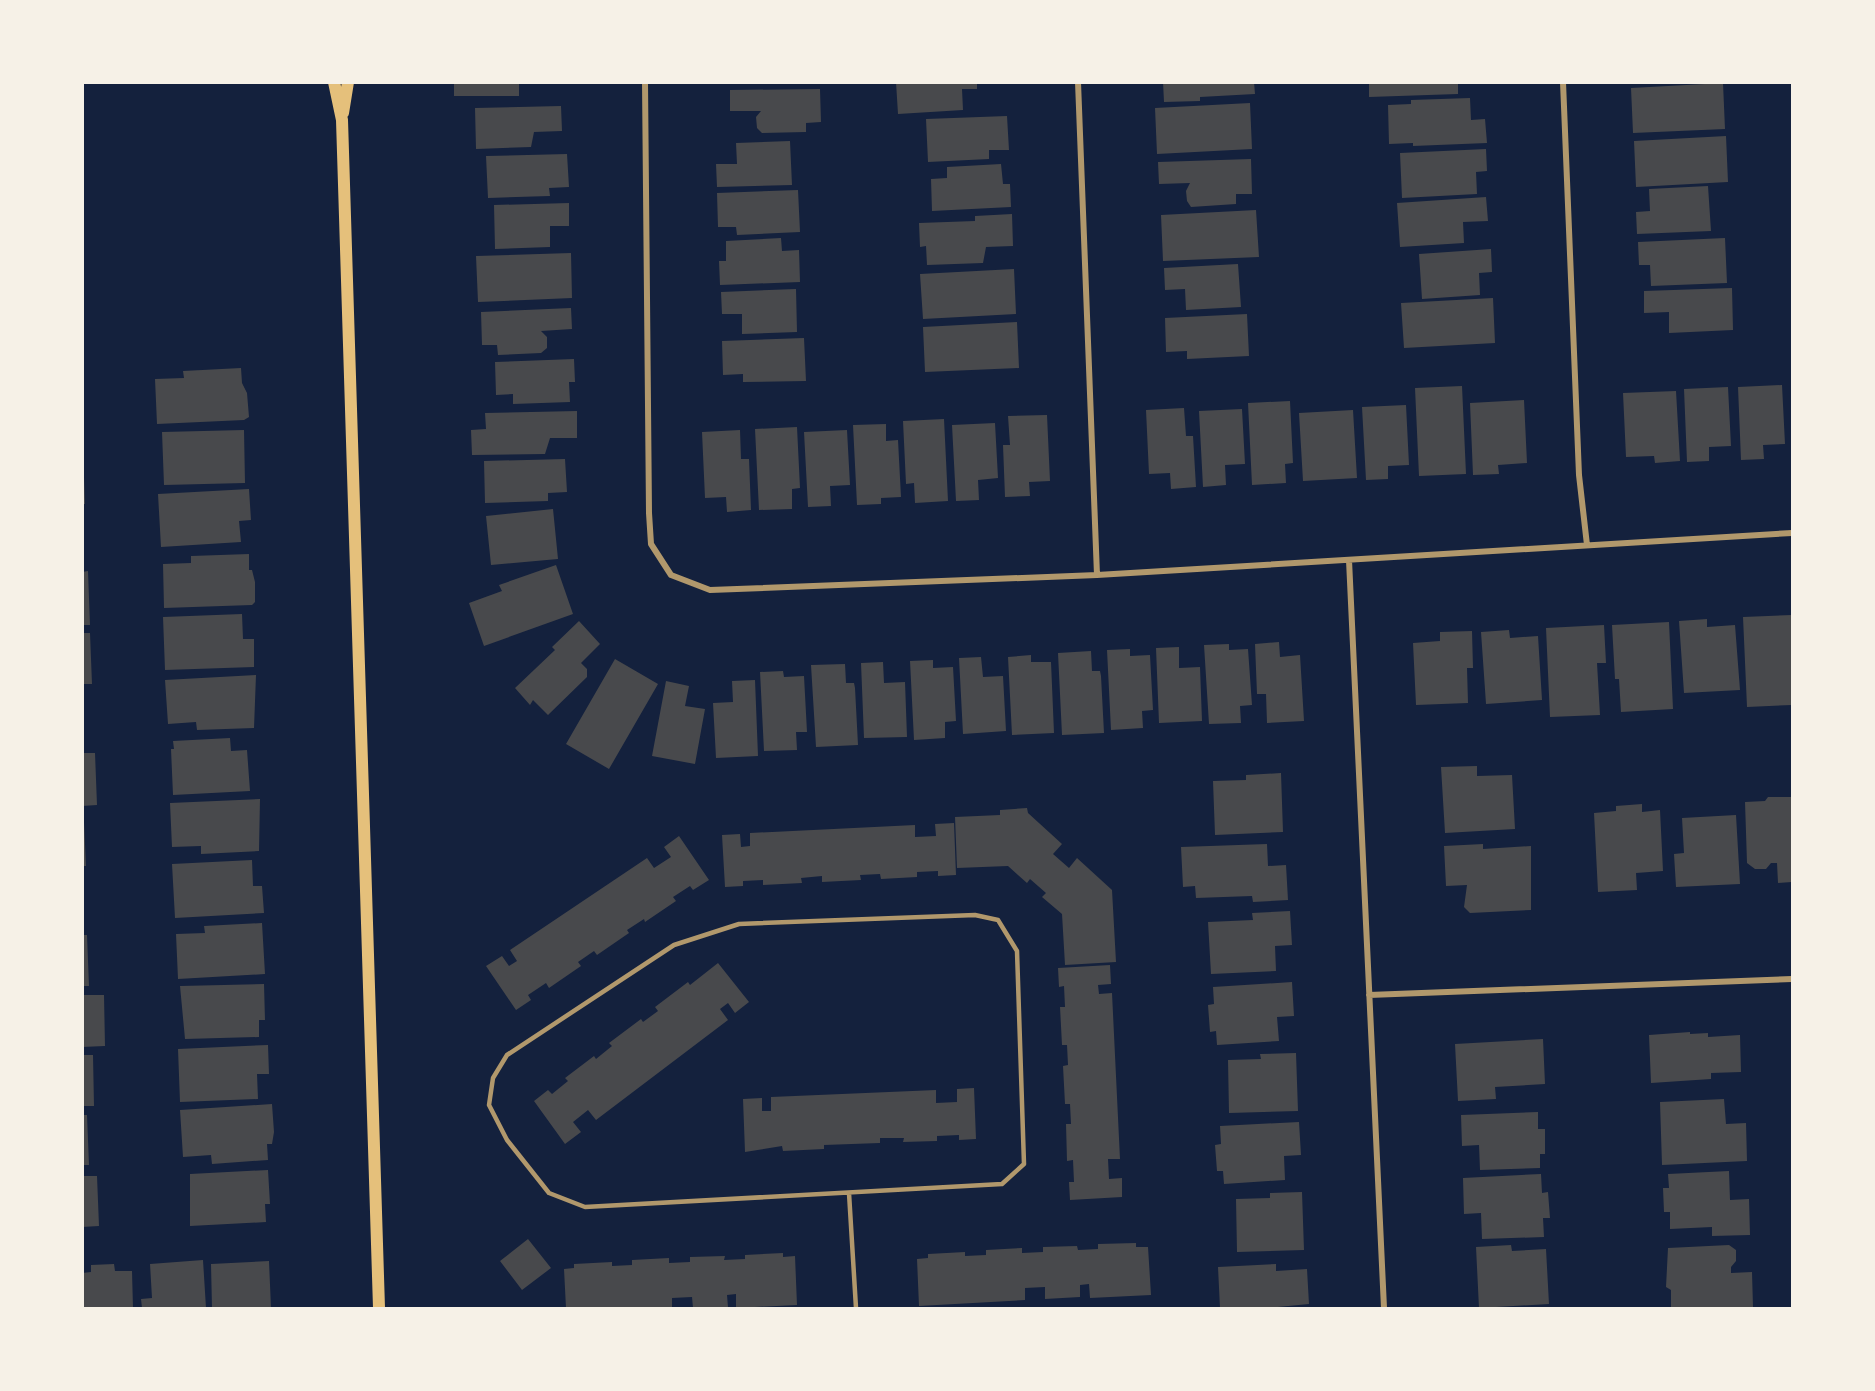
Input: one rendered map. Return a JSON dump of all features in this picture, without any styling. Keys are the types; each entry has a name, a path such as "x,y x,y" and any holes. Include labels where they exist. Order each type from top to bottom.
{"main road":[{"path":"334,82 342,120 378,1308"},
{"path":"342,120 348,82"}],"street":[{"path":"645,82 651,544 671,575 710,590 1097,575 1792,533"},
{"path":"1078,82 1097,575"},
{"path":"1563,82 1579,475 1587,545"},
{"path":"1349,560 1384,1308"},
{"path":"1369,995 1792,979"}],"lane":[{"path":"975,915 998,920 1017,951 1024,1164 1002,1184 849,1193 585,1207 549,1193 507,1140 489,1105 493,1078 507,1055 674,945 738,924 975,915"},
{"path":"849,1193 856,1308"}],"building":[{"path":"454,82 519,82 519,96 454,96"},
{"path":"896,82 977,82 977,89 962,89 963,110 898,114"},
{"path":"1163,82 1254,82 1255,94 1200,97 1200,101 1164,102"},
{"path":"1369,82 1458,82 1458,94 1369,97"},
{"path":"1723,83 1725,129 1633,133 1631,88"},
{"path":"820,89 821,122 806,123 806,132 762,133 757,128 756,117 761,111 730,111 730,90"},
{"path":"1470,98 1471,120 1485,119 1487,143 1413,146 1413,143 1389,144 1388,105 1411,104 1411,100"},
{"path":"1250,103 1252,149 1157,154 1155,108"},
{"path":"561,106 562,131 534,132 531,147 476,149 475,108"},
{"path":"1007,116 1009,150 989,150 989,159 928,162 926,119"},
{"path":"1726,136 1728,182 1636,187 1634,141"},
{"path":"790,141 792,185 717,187 716,164 737,164 736,143"},
{"path":"1486,149 1487,171 1476,172 1477,194 1402,198 1400,153"},
{"path":"567,154 569,187 549,188 550,196 488,198 486,156"},
{"path":"1251,159 1252,194 1236,194 1236,204 1191,207 1187,201 1186,191 1190,183 1159,184 1158,162"},
{"path":"1001,164 1003,184 1010,184 1011,207 932,211 931,179 947,178 947,167"},
{"path":"1708,186 1711,231 1637,234 1636,212 1650,211 1649,189"},
{"path":"798,190 800,232 737,235 736,227 718,227 717,193"},
{"path":"1486,197 1488,221 1463,222 1464,243 1400,247 1397,203"},
{"path":"569,203 569,226 550,226 550,247 495,249 494,205"},
{"path":"1256,210 1259,257 1163,261 1161,215"},
{"path":"1012,214 1013,246 986,247 983,263 927,265 926,246 920,247 919,223 975,221 975,216"},
{"path":"781,238 782,251 799,250 800,282 720,285 719,261 726,261 726,241"},
{"path":"1725,238 1727,283 1651,286 1650,265 1639,265 1638,242"},
{"path":"1491,249 1492,272 1479,273 1480,295 1422,299 1419,254"},
{"path":"571,253 572,298 478,302 476,256"},
{"path":"1238,264 1241,307 1186,310 1185,289 1165,290 1164,268"},
{"path":"1014,269 1016,314 923,319 920,274"},
{"path":"1732,288 1733,330 1669,333 1669,312 1644,313 1644,291"},
{"path":"796,289 797,332 742,334 742,314 722,314 721,292"},
{"path":"1493,298 1495,343 1404,348 1401,303"},
{"path":"571,308 572,329 541,331 547,337 547,348 541,353 498,355 497,345 482,345 481,312"},
{"path":"1247,314 1249,356 1187,359 1187,351 1166,352 1165,318"},
{"path":"1017,322 1019,368 925,372 923,327"},
{"path":"804,338 806,381 743,382 743,374 723,375 722,341"},
{"path":"574,359 575,382 569,382 570,402 513,404 513,394 496,395 495,362"},
{"path":"241,368 242,383 247,393 249,417 244,420 157,424 155,379 184,378 183,371"},
{"path":"1782,385 1785,444 1763,445 1764,459 1741,460 1738,387"},
{"path":"1462,386 1466,474 1419,476 1415,388"},
{"path":"1728,387 1731,446 1709,447 1709,461 1687,462 1684,389"},
{"path":"1676,391 1680,461 1655,463 1654,456 1626,457 1623,393"},
{"path":"1524,400 1527,463 1498,465 1499,474 1473,475 1470,403"},
{"path":"1290,401 1293,463 1285,464 1286,483 1252,485 1248,403"},
{"path":"1406,405 1409,465 1388,466 1388,479 1366,480 1362,407"},
{"path":"1184,408 1186,436 1193,436 1196,487 1171,489 1170,473 1149,474 1146,410"},
{"path":"1242,409 1245,464 1225,465 1226,485 1203,487 1199,411"},
{"path":"1353,410 1357,478 1303,481 1299,413"},
{"path":"577,411 577,438 550,438 545,454 472,455 471,430 486,429 485,413"},
{"path":"1047,415 1050,481 1029,482 1030,496 1005,497 1003,445 1010,445 1008,416"},
{"path":"944,419 948,501 915,503 914,483 906,484 903,421"},
{"path":"995,423 998,478 978,480 979,500 956,501 952,425"},
{"path":"886,424 886,441 898,440 901,497 881,498 881,504 857,505 853,425"},
{"path":"797,427 800,488 792,489 792,509 759,510 755,429"},
{"path":"244,430 245,483 164,485 162,432"},
{"path":"740,430 741,459 749,459 751,510 727,512 726,497 705,498 702,432"},
{"path":"847,430 850,485 830,486 831,506 808,507 804,432"},
{"path":"565,459 567,492 548,493 548,501 485,503 484,461"},
{"path":"82,477 84,477 85,504 82,504"},
{"path":"249,489 251,520 239,521 241,542 161,547 158,494"},
{"path":"553,509 558,559 491,565 486,516"},
{"path":"249,554 249,570 252,570 255,582 255,602 252,605 164,608 163,564 191,563 191,556"},
{"path":"556,565 573,614 484,646 469,603 502,591 499,585"},
{"path":"88,571 90,625 82,625 82,572"},
{"path":"242,614 243,639 254,639 254,667 165,670 163,617"},
{"path":"1792,615 1792,705 1747,707 1743,617"},
{"path":"1707,619 1707,627 1735,625 1740,690 1684,693 1679,621"},
{"path":"579,621 600,644 581,663 587,669 587,677 548,715 533,700 530,705 515,688 555,650 552,647"},
{"path":"1669,622 1673,709 1621,712 1619,679 1615,679 1612,625"},
{"path":"1604,625 1606,663 1597,663 1600,715 1550,717 1546,628"},
{"path":"1509,630 1510,638 1538,636 1542,700 1486,704 1481,632"},
{"path":"1472,631 1473,668 1467,668 1468,703 1416,705 1413,643 1440,641 1440,632"},
{"path":"82,633 90,633 92,684 82,684"},
{"path":"1279,642 1280,657 1300,655 1304,721 1267,723 1266,694 1257,694 1255,644"},
{"path":"1229,644 1229,650 1248,649 1252,705 1240,706 1241,723 1209,724 1204,645"},
{"path":"1179,647 1179,668 1200,667 1202,721 1159,723 1156,648"},
{"path":"1130,649 1130,656 1150,655 1153,710 1142,711 1143,728 1111,730 1107,650"},
{"path":"1091,651 1092,671 1100,671 1101,676 1104,733 1062,735 1058,653"},
{"path":"1031,655 1031,662 1051,662 1054,733 1012,735 1008,657"},
{"path":"981,657 983,677 1003,676 1006,731 963,734 959,658"},
{"path":"615,659 658,684 609,769 566,744"},
{"path":"933,660 933,668 953,667 956,721 945,722 945,738 914,740 910,661"},
{"path":"883,662 884,683 905,682 907,737 864,738 861,663"},
{"path":"845,664 846,683 854,683 855,688 858,745 816,747 811,665"},
{"path":"783,671 784,677 804,676 807,732 796,732 797,750 764,751 760,672"},
{"path":"256,675 254,728 197,730 196,722 168,724 165,680"},
{"path":"755,680 758,756 716,758 713,703 733,702 732,681"},
{"path":"666,681 689,686 685,706 705,709 695,764 652,756"},
{"path":"230,738 231,751 247,750 250,791 173,795 171,749 174,749 173,741"},
{"path":"82,753 95,753 97,805 82,806"},
{"path":"1477,766 1477,776 1512,775 1515,829 1445,833 1441,767"},
{"path":"1281,773 1283,832 1215,835 1213,781 1246,780 1246,775"},
{"path":"1768,797 1792,797 1792,882 1778,883 1777,863 1771,863 1766,869 1755,869 1747,863 1745,802 1765,801"},
{"path":"260,799 259,851 201,854 201,846 172,847 170,803"},
{"path":"1642,804 1642,812 1660,810 1663,871 1636,873 1637,890 1598,892 1594,813 1616,811 1616,806"},
{"path":"1027,808 1028,813 1062,844 1053,854 1069,868 1077,858 1112,890 1116,962 1065,965 1062,914 1042,897 1046,893 1030,879 1027,883 1008,866 957,868 955,817 1000,815 1000,810"},
{"path":"1736,815 1740,884 1676,887 1674,854 1684,853 1682,818"},
{"path":"82,822 84,822 86,866 82,866"},
{"path":"954,823 956,875 938,876 938,871 917,872 917,877 881,879 880,874 860,875 861,880 822,882 822,876 801,878 802,883 763,885 763,880 743,881 743,886 725,887 722,835 740,834 741,847 750,846 750,833 915,825 915,837 936,836 935,824"},
{"path":"679,836 709,880 693,890 690,886 673,897 676,901 645,922 644,919 627,930 629,933 597,955 594,951 578,962 581,966 549,988 546,983 528,995 531,1000 516,1010 486,966 502,956 509,966 517,961 510,950 647,858 654,868 671,857 664,847"},
{"path":"1267,844 1268,866 1286,865 1288,900 1253,902 1252,896 1196,898 1195,886 1183,887 1181,847"},
{"path":"1483,844 1483,849 1531,846 1531,910 1470,913 1464,907 1467,885 1446,886 1444,846"},
{"path":"252,860 253,886 262,886 264,913 175,918 172,864"},
{"path":"1290,911 1292,945 1275,946 1276,971 1211,974 1208,922 1253,920 1252,913"},
{"path":"262,923 265,974 178,979 176,934 205,933 204,926"},
{"path":"82,935 87,935 89,986 82,986"},
{"path":"718,963 749,1002 735,1013 728,1003 720,1009 728,1020 596,1120 588,1110 573,1122 581,1132 565,1144 534,1101 548,1090 552,1094 568,1081 565,1078 594,1056 596,1059 612,1046 609,1043 641,1019 643,1022 658,1011 655,1007 688,982 690,985"},
{"path":"1110,965 1111,984 1098,985 1099,994 1112,993 1120,1159 1108,1159 1109,1179 1122,1178 1122,1197 1070,1200 1069,1182 1074,1182 1073,1160 1067,1161 1066,1124 1071,1124 1070,1104 1065,1104 1063,1066 1068,1065 1067,1045 1062,1045 1060,1007 1065,1007 1064,986 1059,987 1058,968"},
{"path":"1292,982 1294,1016 1277,1017 1279,1041 1217,1045 1216,1031 1210,1032 1208,1005 1214,1004 1213,987"},
{"path":"264,984 265,1020 259,1020 259,1037 185,1039 180,986"},
{"path":"82,995 104,995 105,1046 82,1047"},
{"path":"1690,1032 1690,1034 1708,1033 1708,1037 1740,1035 1741,1072 1711,1073 1711,1079 1651,1083 1649,1035"},
{"path":"1543,1039 1545,1084 1495,1087 1496,1099 1458,1101 1455,1044"},
{"path":"268,1045 269,1074 257,1074 258,1099 180,1102 178,1049"},
{"path":"1296,1053 1298,1111 1229,1113 1228,1060 1261,1059 1260,1054"},
{"path":"82,1055 93,1055 94,1106 82,1106"},
{"path":"974,1088 976,1139 959,1140 959,1135 937,1136 937,1141 903,1142 904,1138 880,1138 880,1143 824,1145 824,1149 783,1151 782,1146 745,1152 743,1099 762,1098 762,1111 771,1111 771,1097 936,1090 936,1103 957,1102 957,1089"},
{"path":"1724,1099 1726,1124 1746,1123 1747,1161 1662,1165 1660,1102"},
{"path":"272,1104 274,1132 272,1144 267,1144 268,1160 212,1164 211,1155 183,1157 180,1110"},
{"path":"1538,1112 1538,1129 1545,1129 1545,1154 1540,1154 1540,1168 1480,1170 1479,1145 1462,1146 1461,1115"},
{"path":"82,1115 87,1115 89,1165 82,1165"},
{"path":"1299,1122 1301,1155 1284,1156 1285,1180 1224,1184 1223,1171 1217,1171 1215,1145 1221,1144 1220,1126"},
{"path":"268,1170 270,1204 265,1204 266,1222 190,1226 190,1174"},
{"path":"1729,1171 1730,1200 1749,1199 1750,1235 1712,1236 1712,1227 1670,1229 1670,1212 1664,1212 1663,1188 1669,1188 1668,1174"},
{"path":"1541,1174 1542,1193 1548,1192 1550,1218 1543,1218 1544,1237 1482,1239 1481,1213 1464,1214 1463,1178"},
{"path":"82,1176 97,1176 99,1226 82,1227"},
{"path":"1302,1192 1304,1250 1237,1252 1236,1199 1270,1198 1270,1193"},
{"path":"528,1239 551,1268 522,1290 500,1261"},
{"path":"1136,1243 1136,1247 1148,1247 1151,1295 1090,1298 1089,1284 1080,1285 1080,1297 1045,1299 1045,1287 1025,1288 1025,1300 919,1306 917,1259 928,1258 928,1254 965,1252 965,1256 986,1255 986,1250 1022,1248 1022,1253 1043,1252 1043,1247 1077,1246 1078,1250 1098,1249 1098,1244"},
{"path":"1511,1245 1512,1251 1546,1249 1549,1304 1479,1308 1476,1247"},
{"path":"1729,1245 1736,1250 1736,1261 1731,1267 1731,1273 1752,1272 1753,1307 1671,1308 1671,1290 1666,1287 1668,1248"},
{"path":"783,1253 783,1257 795,1256 797,1305 736,1308 736,1294 727,1295 728,1307 693,1308 692,1297 672,1298 672,1308 566,1308 564,1269 574,1268 574,1264 612,1262 612,1266 632,1265 632,1260 669,1258 669,1263 690,1262 690,1257 725,1256 724,1260 745,1259 745,1255"},
{"path":"203,1260 206,1308 142,1308 141,1299 152,1298 150,1264"},
{"path":"269,1261 271,1308 212,1308 211,1264"},
{"path":"114,1264 115,1271 132,1271 133,1308 82,1308 82,1273 91,1272 91,1265"},
{"path":"1276,1264 1276,1271 1307,1269 1309,1304 1266,1308 1220,1308 1218,1267"}]}
